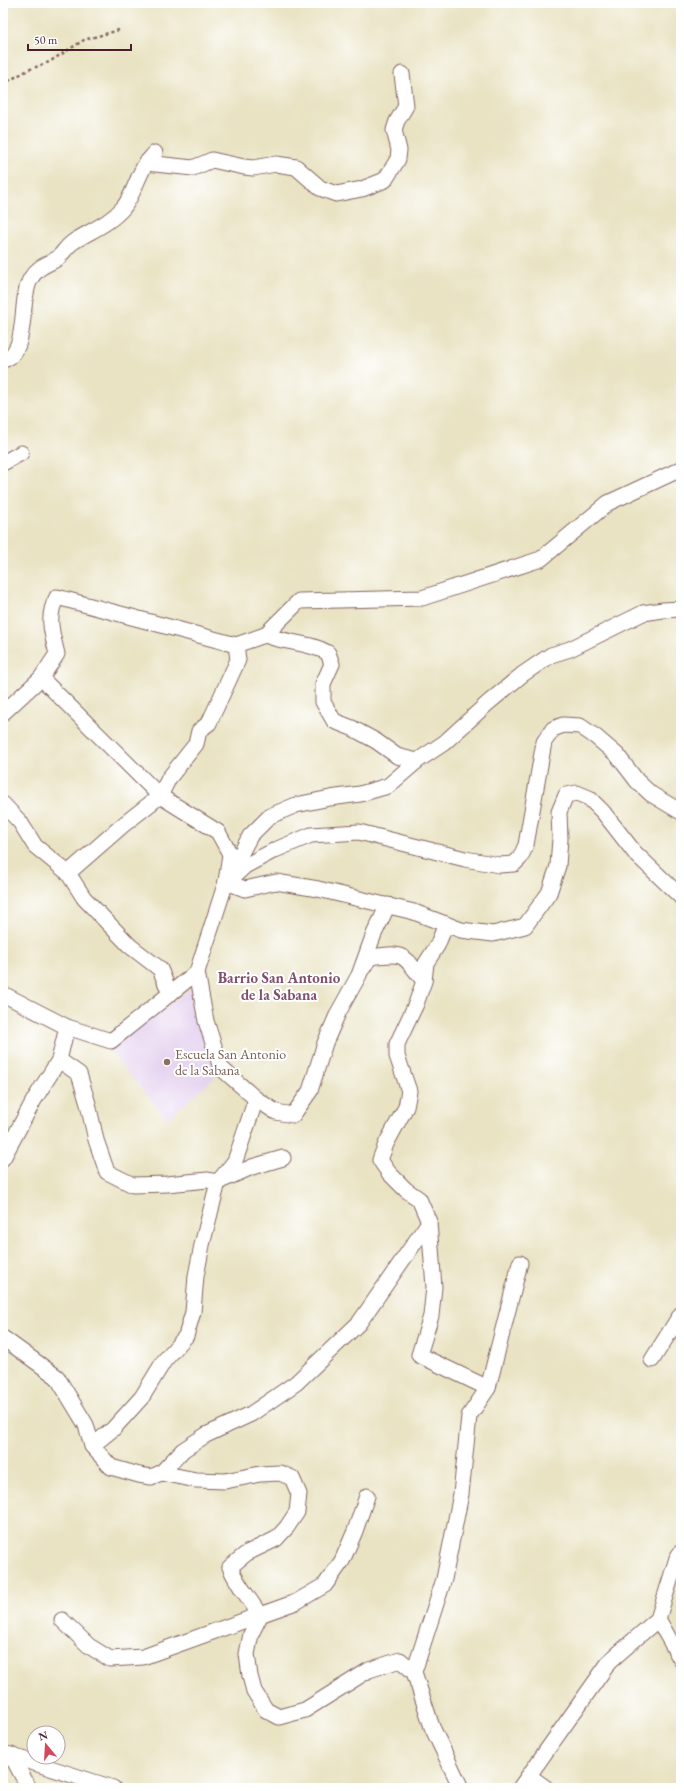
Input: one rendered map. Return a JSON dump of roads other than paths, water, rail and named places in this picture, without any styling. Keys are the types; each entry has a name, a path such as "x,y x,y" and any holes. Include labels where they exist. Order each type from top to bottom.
{"street":[{"path":"3,360 8,358 18,348 26,290 31,278 43,265 58,258 71,243 101,227 123,208 151,158 193,168 212,160 253,168 276,164 296,168 320,188 336,194 362,189 385,180 398,159 398,150 394,130 397,121 406,106 402,74"},
{"path":"3,462 21,453"},
{"path":"3,713 41,678 57,654 50,625 52,605 57,597 236,645 265,635 299,601 422,598 541,559 608,503 681,469"},
{"path":"424,981 406,958 393,953 370,957 338,1013 325,1043 310,1092 293,1115 276,1112 256,1099 221,1068 206,1021 197,972 226,882 250,836 270,816 296,805 360,794 388,786 417,761 444,743 523,674 551,655 570,648 643,613 663,610 681,610"},
{"path":"265,635 279,641 319,647 328,653 332,664 323,684 323,702 334,721 352,728 376,741 397,756 417,761"},
{"path":"68,872 123,825 160,796 170,778 196,744 199,731 209,724 238,660 236,645"},
{"path":"41,678 160,796 218,832 230,854 226,882"},
{"path":"226,882 245,866 275,850 311,835 359,832 465,859 499,866 514,864 520,858 526,845 544,742 553,729 563,725 580,726 596,736 617,755 637,781 651,794 681,812"},
{"path":"226,882 245,889 276,882 318,888 414,912 461,930 493,934 525,926 550,892 558,866 560,839 559,812 566,795 577,792 589,798 603,812 635,853 681,897"},
{"path":"3,804 20,822 35,846 68,872 84,898 130,946 160,970 170,994"},
{"path":"359,975 374,934 388,905"},
{"path":"446,924 437,946 426,963 424,981 416,1004 397,1044 397,1056 409,1091 406,1107 386,1144 380,1160 389,1173 406,1190 419,1199 429,1222 434,1287 431,1316 419,1356 488,1388"},
{"path":"3,994 67,1027 111,1041 197,972"},
{"path":"3,1158 34,1100 59,1060 67,1027"},
{"path":"59,1060 79,1074 88,1104 96,1140 107,1172 133,1185 167,1184 208,1180 218,1182 252,1167 283,1158"},
{"path":"92,1446 113,1429 142,1397 164,1361 186,1336 193,1312 196,1276 202,1245 218,1182 235,1162 256,1099"},
{"path":"3,1338 57,1377 86,1425 92,1446 111,1468 139,1475 152,1476 161,1473 183,1450 206,1435 251,1414 296,1383 359,1323 429,1222"},
{"path":"414,1672 444,1578 461,1494 469,1416 488,1388 520,1263"},
{"path":"652,1360 681,1314"},
{"path":"161,1473 196,1480 218,1481 260,1474 280,1473 292,1478 299,1494 297,1512 276,1539 247,1553 230,1568 236,1582 254,1605 260,1616"},
{"path":"62,1620 89,1646 110,1659 144,1657 296,1602 325,1585 342,1561 355,1531 367,1496"},
{"path":"546,1788 524,1782 610,1661 658,1619 677,1558 681,1552"},
{"path":"260,1616 251,1634 248,1654 250,1676 254,1691 266,1710 279,1717 305,1710 369,1670 400,1660 414,1672 432,1727 461,1788"},
{"path":"658,1619 681,1660"},
{"path":"6,1756 29,1788"},
{"path":"6,1756 113,1788"}],"place":[{"name":"Escuela San Antonio de la Sabana","path":"167,1062"}],"district":[{"name":"Barrio San Antonio de la Sabana","path":"279,986"}]}
